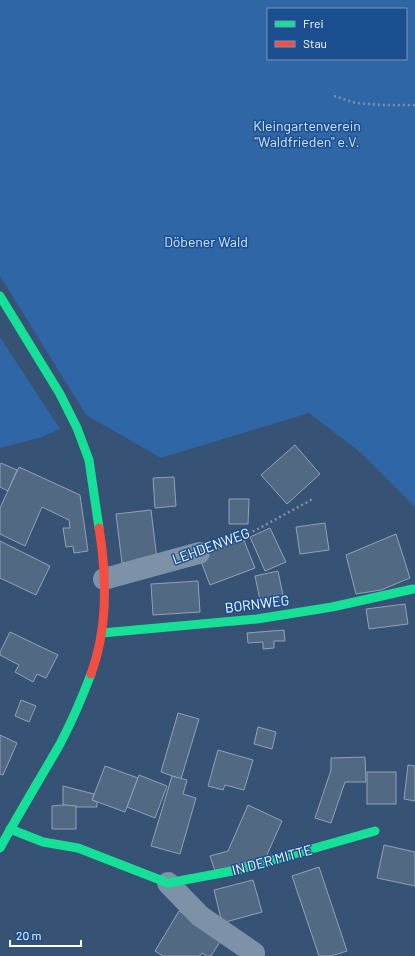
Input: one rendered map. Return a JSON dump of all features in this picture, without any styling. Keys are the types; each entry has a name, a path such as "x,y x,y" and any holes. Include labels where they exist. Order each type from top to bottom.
{"street":[{"path":"0,296 60,394 77,428 89,460 102,545 104,579 102,633 94,666 84,693 60,744 0,848"},
{"name":"LEHDENWEG","path":"104,579 199,552"},
{"name":"BORNWEG","path":"102,633 257,619 332,607 413,589"},
{"path":"10,830 43,842 78,848 168,883 200,916 254,952"},
{"name":"IN DER MITTE","path":"168,883 238,870 375,831"}],"path":[{"path":"334,96 356,103 415,105"},
{"name":"LEHDENWEG","path":"199,552 256,530 313,499"}],"green space":[{"name":"Döbener Wald","path":"0,0 415,0 415,507 360,452 309,413 161,458 86,415 0,276"},
{"path":"0,337 60,429 42,437 0,448"}],"building":[{"path":"295,445 320,474 287,504 261,475"},
{"path":"1,463 17,470 8,491 0,487"},
{"path":"19,467 80,495 88,551 74,553 73,546 66,547 63,528 70,528 69,520 42,507 25,546 0,534 0,508"},
{"path":"174,477 176,506 155,508 153,478"},
{"path":"229,499 249,499 248,524 229,524"},
{"path":"151,510 157,559 122,563 116,514"},
{"path":"325,523 329,550 300,554 296,527"},
{"path":"270,528 286,562 265,571 250,537"},
{"path":"396,534 410,578 381,590 356,594 346,555"},
{"path":"243,538 255,568 210,585 199,556"},
{"path":"0,541 50,566 36,595 0,578"},
{"path":"278,571 284,600 261,605 255,576"},
{"path":"198,581 200,612 153,615 151,584"},
{"path":"405,604 408,624 369,629 366,609"},
{"path":"284,630 285,641 274,641 274,648 263,649 263,642 248,643 247,633"},
{"path":"10,632 58,655 46,678 37,674 33,682 15,672 19,665 0,655"},
{"path":"21,700 36,706 29,722 15,716"},
{"path":"178,713 199,719 181,779 161,772"},
{"path":"258,727 276,732 272,749 254,744"},
{"path":"0,735 17,743 3,775 0,774"},
{"path":"218,750 253,760 244,790 225,785 223,790 208,786"},
{"path":"365,757 366,782 345,782 331,823 315,818 331,770 331,758"},
{"path":"408,765 415,766 415,801 404,799"},
{"path":"105,766 138,778 125,812 92,800"},
{"path":"367,772 396,772 396,804 367,804"},
{"path":"139,775 167,786 155,818 127,807"},
{"path":"172,776 187,780 183,794 196,798 180,854 151,846"},
{"path":"63,786 94,794 92,800 97,802 97,807 76,807 63,805"},
{"path":"248,805 282,821 266,857 215,871 210,856 228,851"},
{"path":"52,806 76,806 76,829 52,829"},
{"path":"384,845 415,852 415,886 377,878"},
{"path":"319,867 347,951 331,956 319,956 292,876"},
{"path":"253,880 262,912 222,923 214,890"},
{"path":"179,911 223,937 211,956 207,956 202,953 200,956 163,956 155,951"}],"traffic: fast":[{"path":"0,296 60,394 77,428 89,460 99,528"},
{"path":"102,633 257,619 332,607 413,589"},
{"path":"0,848 69,727 91,674"},
{"path":"10,829 43,842 78,848 168,883 238,870 375,831"}],"traffic: jam":[{"path":"91,674 101,639 104,602 104,565 99,528"}],"park label":[{"name":"Kleingartenverein \"Waldfrieden\" e.V.","path":"307,134"}]}
